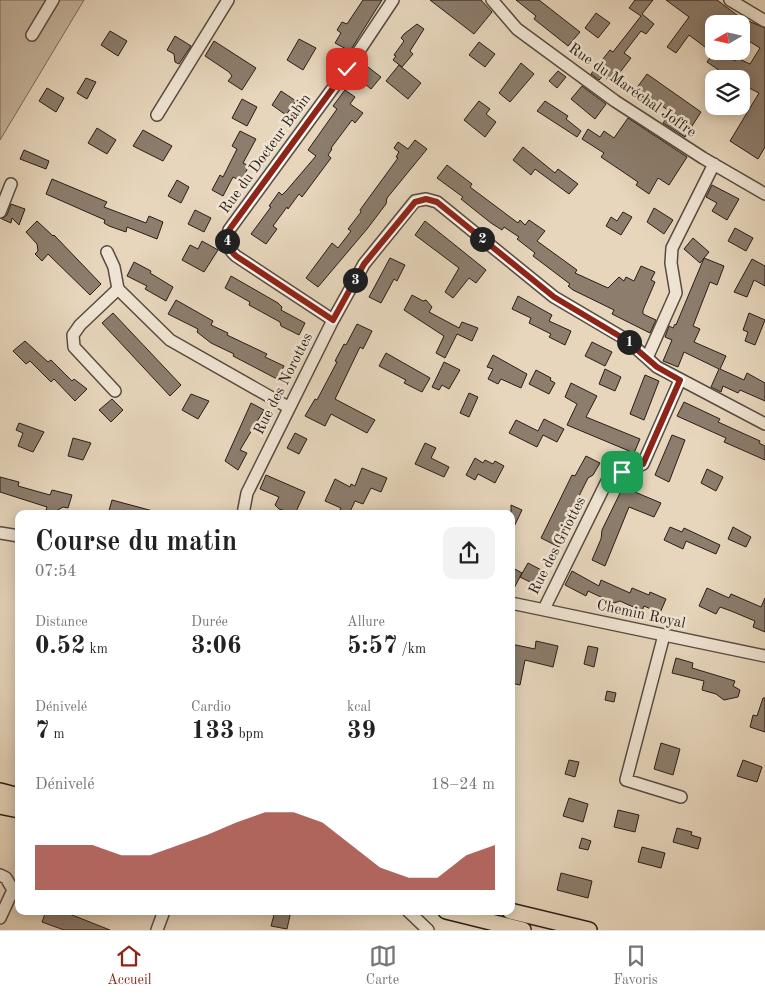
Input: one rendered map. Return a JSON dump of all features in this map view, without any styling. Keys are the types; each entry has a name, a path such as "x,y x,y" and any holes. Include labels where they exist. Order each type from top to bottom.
{"main road":[{"path":"0,791 15,795"},
{"path":"0,806 15,809"},
{"path":"515,912 589,930"},
{"path":"462,915 523,930"}],"street":[{"path":"32,36 53,0"},
{"path":"157,115 228,0"},
{"name":"Rue du Docteur Babin","path":"333,320 236,256 228,249 227,240 229,230 347,69 393,0"},
{"name":"Rue du Maréchal Joffre","path":"492,0 517,29 616,101 714,164 765,194"},
{"path":"730,0 765,21"},
{"path":"647,358 676,294 671,263 672,248 714,164"},
{"path":"0,212 11,184"},
{"name":"Rue des Norottes","path":"244,510 247,492 288,407 364,264 415,202 426,199 437,202 554,297 626,340 657,367 765,424"},
{"path":"107,252 114,267 118,289 170,340 288,407"},
{"path":"115,391 74,347 73,335 80,325 118,289"},
{"name":"Rue des Griottes","path":"544,609 610,477 643,464 680,380"},
{"path":"0,533 15,535"},
{"name":"Chemin Royal","path":"515,604 765,656"},
{"path":"664,636 626,780 681,797"},
{"path":"0,875 6,878 13,890 0,918"},
{"path":"157,930 163,915"},
{"path":"412,915 428,930"}],"shaded area":[{"path":"0,0 84,0 0,140"}],"building":[{"path":"363,0 382,0 350,51 335,43 341,33 337,30 342,22 347,24"},
{"path":"430,0 481,0 492,12 474,34"},
{"path":"516,0 539,0 580,32 568,46 534,19 536,16"},
{"path":"635,0 653,0 642,14 654,24 646,34 641,31 624,53 631,58 612,83 603,76 599,80 591,74 610,50 613,52 641,16 629,8"},
{"path":"666,0 717,0 737,15 705,15 705,47 689,35 676,53 667,47 689,17"},
{"path":"596,13 610,23 598,38 585,28"},
{"path":"750,22 765,28 765,147 758,159 730,141 746,115 750,115 750,108 759,93 750,88 750,70 719,70 707,62 708,60 741,60 750,64 760,48 750,42"},
{"path":"417,24 424,29 410,51 413,54 402,67 393,60 396,56 394,55 404,41 401,38"},
{"path":"110,31 127,41 118,56 101,45"},
{"path":"175,36 191,46 179,64 175,62 174,54 167,50"},
{"path":"299,39 316,48 303,70 287,60"},
{"path":"214,41 256,68 242,90 228,81 232,76 229,72 205,56"},
{"path":"479,42 495,54 485,67 469,55"},
{"path":"521,63 534,74 510,102 499,93"},
{"path":"399,65 421,83 408,99 386,81"},
{"path":"368,67 381,77 371,89 359,79"},
{"path":"558,71 566,77 557,88 549,81"},
{"path":"647,74 701,112 685,137 663,123 671,112 636,89"},
{"path":"86,78 96,82 87,99 77,93"},
{"path":"582,86 606,104 595,119 571,99"},
{"path":"47,88 64,98 56,112 39,101"},
{"path":"345,90 355,97 350,104 363,113 355,123 352,120 331,148 328,155 331,158 302,197 299,194 288,209 287,207 273,226 277,229 266,244 251,234 271,207 269,206 279,192 282,195 316,156 308,150 337,109 333,106"},
{"path":"281,91 296,101 286,115 272,105"},
{"path":"242,99 257,107 247,126 232,118"},
{"path":"479,101 490,109 486,114 496,122 485,137 464,120"},
{"path":"545,101 568,116 566,119 581,131 577,137 537,111"},
{"path":"628,118 687,157 669,185 658,178 649,194 636,185 638,182 601,157 604,153 582,139 588,129 600,137 604,131 614,138"},
{"path":"97,128 116,140 107,154 88,143"},
{"path":"143,130 172,146 163,161 133,146"},
{"path":"240,131 256,139 243,163 249,166 241,181 233,177 223,196 212,190 220,175 223,177 237,149 232,146"},
{"path":"415,140 427,149 387,198 386,204 367,229 318,287 306,278 332,243 338,248 351,231 348,229 361,212 360,210 398,158 396,157 399,152 394,148 398,142 408,149"},
{"path":"523,147 555,173 558,169 578,184 569,194 535,169 531,175 513,160"},
{"path":"24,150 49,161 46,169 20,159"},
{"path":"447,165 472,184 470,187 518,223 520,220 525,225 529,220 545,231 537,241 577,270 575,273 608,288 619,277 624,281 626,277 634,281 641,266 655,272 651,280 655,282 643,310 643,314 656,320 650,333 612,314 614,310 573,290 568,286 570,284 533,256 535,253 517,239 519,237 504,227 502,230 491,223 461,199 463,197 437,178"},
{"path":"52,179 107,202 104,207 146,223 149,216 163,222 157,239 127,227 126,232 109,226 104,223 105,220 46,194"},
{"path":"177,180 189,187 181,203 168,196"},
{"path":"712,185 739,199 727,220 712,211 717,203 706,197"},
{"path":"11,204 25,209 19,225 12,218 11,223 2,219 7,215"},
{"path":"654,208 673,220 664,234 647,222"},
{"path":"195,210 211,218 204,232 188,224"},
{"path":"623,212 632,217 621,235 606,226 611,217 617,221"},
{"path":"37,221 54,235 101,284 90,295 48,254 42,261 35,254 38,251 37,244 26,232"},
{"path":"425,221 486,270 476,283 469,278 453,298 445,292 459,268 415,235"},
{"path":"735,228 753,238 746,251 728,241"},
{"path":"693,238 709,252 700,263 684,249"},
{"path":"202,241 218,250 204,272 182,260 190,245 198,249"},
{"path":"390,258 405,265 397,281 394,279 381,303 369,297"},
{"path":"704,258 724,266 717,285 710,282 693,326 700,329 694,342 726,356 720,369 744,380 747,373 765,383 765,401 740,390 738,393 723,386 721,392 711,387 719,369 684,352 678,367 663,361 672,340 665,337 669,326 673,328 676,325"},
{"path":"752,259 765,266 765,286 754,280 747,297 734,292"},
{"path":"134,262 151,271 150,273 173,287 166,301 145,289 147,286 127,276"},
{"path":"231,276 278,303 282,307 281,310 305,323 299,335 281,326 280,322 249,305 250,302 225,288"},
{"path":"412,295 423,301 426,300 432,307 429,312 459,328 462,322 478,328 472,341 457,334 445,358 436,353 444,336 404,310"},
{"path":"518,296 552,315 549,321 571,331 565,345 549,337 551,334 529,323 531,318 512,309"},
{"path":"176,300 213,321 211,325 228,333 227,335 267,354 265,357 284,366 277,379 211,343 197,332 198,329 168,314"},
{"path":"113,313 181,385 170,396 102,323"},
{"path":"749,313 765,320 755,345 745,341 748,332 743,330"},
{"path":"357,324 372,331 363,349 360,347 335,399 375,420 367,433 331,414 325,426 305,416 315,399 317,400 337,362 335,361"},
{"path":"25,341 48,362 51,360 72,381 74,379 87,389 75,401 54,379 51,382 30,361 26,364 13,351"},
{"path":"592,342 612,352 605,366 585,356"},
{"path":"386,353 430,378 422,392 404,383 406,380 379,366"},
{"path":"493,355 527,374 521,388 501,379 498,384 488,379 493,369 487,367"},
{"path":"444,362 460,370 449,389 442,385 439,390 432,387"},
{"path":"605,369 621,377 615,391 599,384"},
{"path":"536,370 551,378 550,380 555,383 549,394 529,384"},
{"path":"645,375 659,381 644,420 630,414"},
{"path":"571,383 597,396 586,417 640,439 634,453 567,425 577,404 565,397"},
{"path":"469,393 478,397 469,417 460,413"},
{"path":"191,394 209,401 198,419 182,410"},
{"path":"112,399 123,410 111,422 99,410"},
{"path":"684,402 720,419 718,422 760,441 759,443 765,446 765,460 724,442 726,438 677,416"},
{"path":"251,403 264,410 240,450 247,453 238,470 225,461"},
{"path":"544,419 564,429 557,442 543,435 537,447 509,433 516,420 538,431"},
{"path":"19,423 44,432 33,452 18,446 23,433 16,430"},
{"path":"295,433 307,439 299,454 287,448"},
{"path":"672,435 685,440 669,482 655,475"},
{"path":"73,438 91,443 83,460 68,456"},
{"path":"425,443 436,448 431,458 449,467 444,477 415,464"},
{"path":"586,456 600,463 593,475 588,478 578,498 559,547 541,538 572,475 575,476"},
{"path":"475,458 483,463 485,460 493,464 495,461 504,466 495,483 478,474 475,480 466,475"},
{"path":"362,468 387,478 381,492 371,488 363,504 355,501 351,510 340,510 341,508 325,501 335,479 350,487 351,484 355,486"},
{"path":"707,469 723,477 716,491 701,483"},
{"path":"266,475 305,492 297,510 282,510 275,505 279,497 260,489"},
{"path":"0,477 19,482 18,486 50,495 52,490 72,495 68,508 46,510 47,507 0,492"},
{"path":"623,487 661,503 654,517 629,507 605,566 592,560 601,539 602,530"},
{"path":"112,500 149,510 109,510"},
{"path":"511,505 522,510 515,525 515,510 511,510"},
{"path":"670,527 682,532 684,528 720,545 716,554 686,541 683,549 664,540"},
{"path":"733,527 751,537 746,547 728,539"},
{"path":"528,563 549,574 542,588 520,577"},
{"path":"515,569 522,573 515,586"},
{"path":"572,571 599,586 601,580 630,593 632,588 649,595 650,592 666,599 660,613 644,606 642,611 620,601 614,603 588,591 586,596 565,585"},
{"path":"707,588 729,598 731,594 761,607 765,598 765,632 753,627 755,621 731,611 720,607 716,614 699,606"},
{"path":"536,641 558,646 553,667 525,660 520,685 515,684 515,645 535,649"},
{"path":"588,646 598,648 594,667 584,664"},
{"path":"676,658 693,663 692,668 735,681 733,686 740,690 738,697 724,700 716,694 702,690 704,681 672,673"},
{"path":"607,691 616,693 614,702 605,700"},
{"path":"763,698 765,698 765,732 750,727 753,715 757,716"},
{"path":"661,743 680,749 673,775 654,769"},
{"path":"569,760 579,762 575,777 565,774"},
{"path":"743,760 762,767 757,782 737,776"},
{"path":"569,798 588,804 583,822 563,816"},
{"path":"618,810 639,815 635,832 614,827"},
{"path":"677,828 692,832 691,835 701,838 698,849 673,842"},
{"path":"582,838 591,841 588,850 579,848"},
{"path":"642,847 665,853 661,868 638,862"},
{"path":"561,873 592,881 588,898 557,890"},
{"path":"45,915 72,915 110,930 64,930 42,922"},
{"path":"274,915 290,915 287,929 271,926"}],"route":[{"path":"347,69 229,230 228,249 333,320 364,264 415,202 426,199 437,202 554,297 626,340 657,367 680,380 643,464 622,472"}]}
